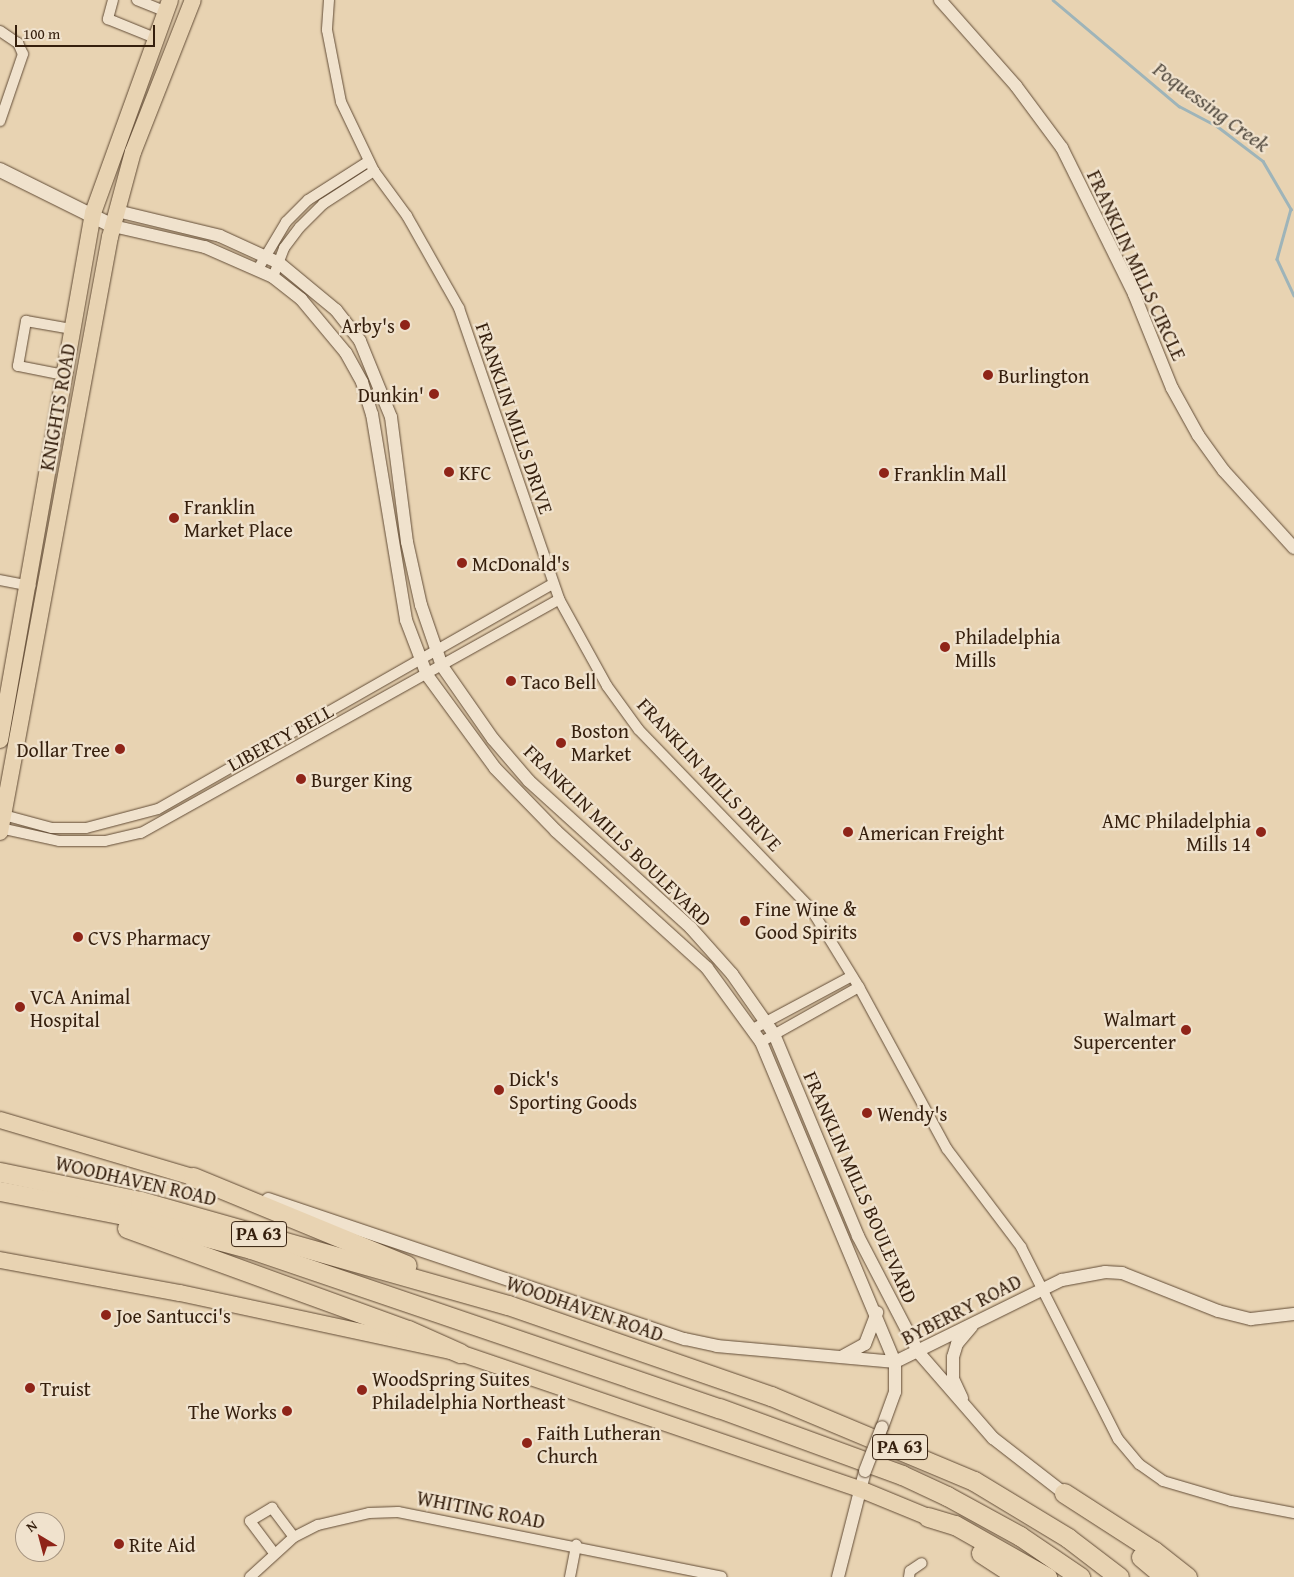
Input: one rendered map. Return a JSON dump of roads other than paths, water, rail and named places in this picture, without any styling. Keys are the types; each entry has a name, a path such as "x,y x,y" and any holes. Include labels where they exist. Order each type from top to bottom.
{"highway":[{"name":"WOODHAVEN ROAD","path":"0,1172 140,1201 508,1305 771,1396 927,1458 1021,1507 1119,1577"},
{"path":"193,1177 508,1305"},
{"name":"WOODHAVEN ROAD","path":"0,1191 124,1214 227,1242 719,1408 902,1475 947,1496 1020,1536 1080,1577"},
{"path":"0,1196 140,1231 408,1330 460,1353"},
{"path":"1064,1493 1165,1577"},
{"path":"1064,1493 1187,1577"},
{"path":"928,1517 1018,1577"},
{"path":"928,1517 955,1525 1048,1577"}],"main road":[{"name":"KNIGHTS ROAD","path":"0,832 115,219 133,152 193,0"},
{"name":"KNIGHTS ROAD","path":"0,740 30,586 64,375 93,213 168,6"},
{"path":"168,6 185,20"},
{"path":"0,170 93,213 115,219"},
{"name":"WOODHAVEN ROAD","path":"0,1120 193,1177"},
{"path":"0,1260 180,1293 460,1353 860,1489 928,1517"}],"street":[{"path":"113,0 108,19 155,38"},
{"path":"138,0 168,6"},
{"name":"FRANKLIN MILLS DRIVE","path":"329,0 327,30 333,74 340,102 374,171 407,216 459,308 553,584 559,599 607,686 639,730 811,910 859,986 937,1134 961,1172 1009,1228 1043,1288 1118,1439 1139,1464 1163,1481 1231,1501 1294,1513"},
{"name":"FRANKLIN MILLS CIRCLE","path":"940,0 1016,86 1062,148 1134,294 1172,388 1198,435 1224,471 1294,548"},
{"path":"0,31 18,43 23,54 0,121"},
{"path":"258,269 286,222 308,200 369,161"},
{"path":"273,277 284,248 317,209 374,171"},
{"name":"FRANKLIN MILLS BOULEVARD","path":"115,219 220,236 279,263 336,310 360,341 377,378 391,417 407,542 419,596 442,666 494,739 529,781 691,928 732,974 774,1034 858,1236 919,1353"},
{"name":"FRANKLIN MILLS BOULEVARD","path":"115,219 205,247 258,269 273,277 331,330 362,382 372,414 406,620 427,675 495,768 556,831 707,968 753,1029 761,1042 835,1226 876,1312 895,1362"},
{"path":"64,375 18,366 19,357 26,321 72,329"},
{"path":"0,580 30,586"},
{"name":"LIBERTY BELL","path":"1,821 52,828 86,828 158,809 437,652 553,584"},
{"name":"LIBERTY BELL","path":"1,821 59,841 105,841 141,832 427,675 559,599"},
{"path":"753,1029 852,976"},
{"path":"761,1042 859,986"},
{"name":"WOODHAVEN ROAD","path":"193,1177 342,1221 698,1344 895,1362"},
{"path":"1043,1288 1086,1274 1122,1273 1218,1311 1251,1319 1294,1314"},
{"name":"BYBERRY ROAD","path":"895,1362 919,1353 1043,1288"},
{"path":"838,1357 865,1344 876,1312"},
{"path":"972,1416 952,1369 957,1344 975,1322"},
{"path":"919,1353 993,1438 1064,1493"},
{"path":"838,1577 865,1471 895,1392 895,1362"},
{"path":"274,1553 250,1521 272,1508 294,1536"},
{"name":"WHITING ROAD","path":"250,1577 294,1536 336,1519 398,1512 576,1545 720,1577"},
{"path":"570,1577 576,1545"},
{"path":"909,1577 910,1571 922,1563"}],"waterway":[{"name":"Poquessing Creek","path":"1053,0 1179,106 1217,126 1263,161 1291,209 1277,259 1294,295"}],"place":[{"name":"Arby's","path":"405,325"},
{"name":"Burlington","path":"988,375"},
{"name":"Dunkin'","path":"434,394"},
{"name":"KFC","path":"449,472"},
{"name":"Franklin Mall","path":"884,473"},
{"name":"Franklin Market Place","path":"174,518"},
{"name":"McDonald's","path":"462,563"},
{"name":"Philadelphia Mills","path":"945,647"},
{"name":"Taco Bell","path":"511,681"},
{"name":"Boston Market","path":"561,743"},
{"name":"Dollar Tree","path":"120,749"},
{"name":"Burger King","path":"301,779"},
{"name":"American Freight","path":"848,832"},
{"name":"AMC Philadelphia Mills 14","path":"1261,832"},
{"name":"Fine Wine & Good Spirits","path":"745,921"},
{"name":"CVS Pharmacy","path":"78,937"},
{"name":"VCA Animal Hospital","path":"20,1007"},
{"name":"Walmart Supercenter","path":"1186,1030"},
{"name":"Dick's Sporting Goods","path":"499,1090"},
{"name":"Wendy's","path":"867,1113"},
{"name":"Joe Santucci's","path":"106,1315"},
{"name":"Truist","path":"30,1388"},
{"name":"WoodSpring Suites Philadelphia Northeast","path":"362,1390"},
{"name":"The Works","path":"287,1411"},
{"name":"Faith Lutheran Church","path":"527,1443"},
{"name":"Rite Aid","path":"119,1544"}]}
